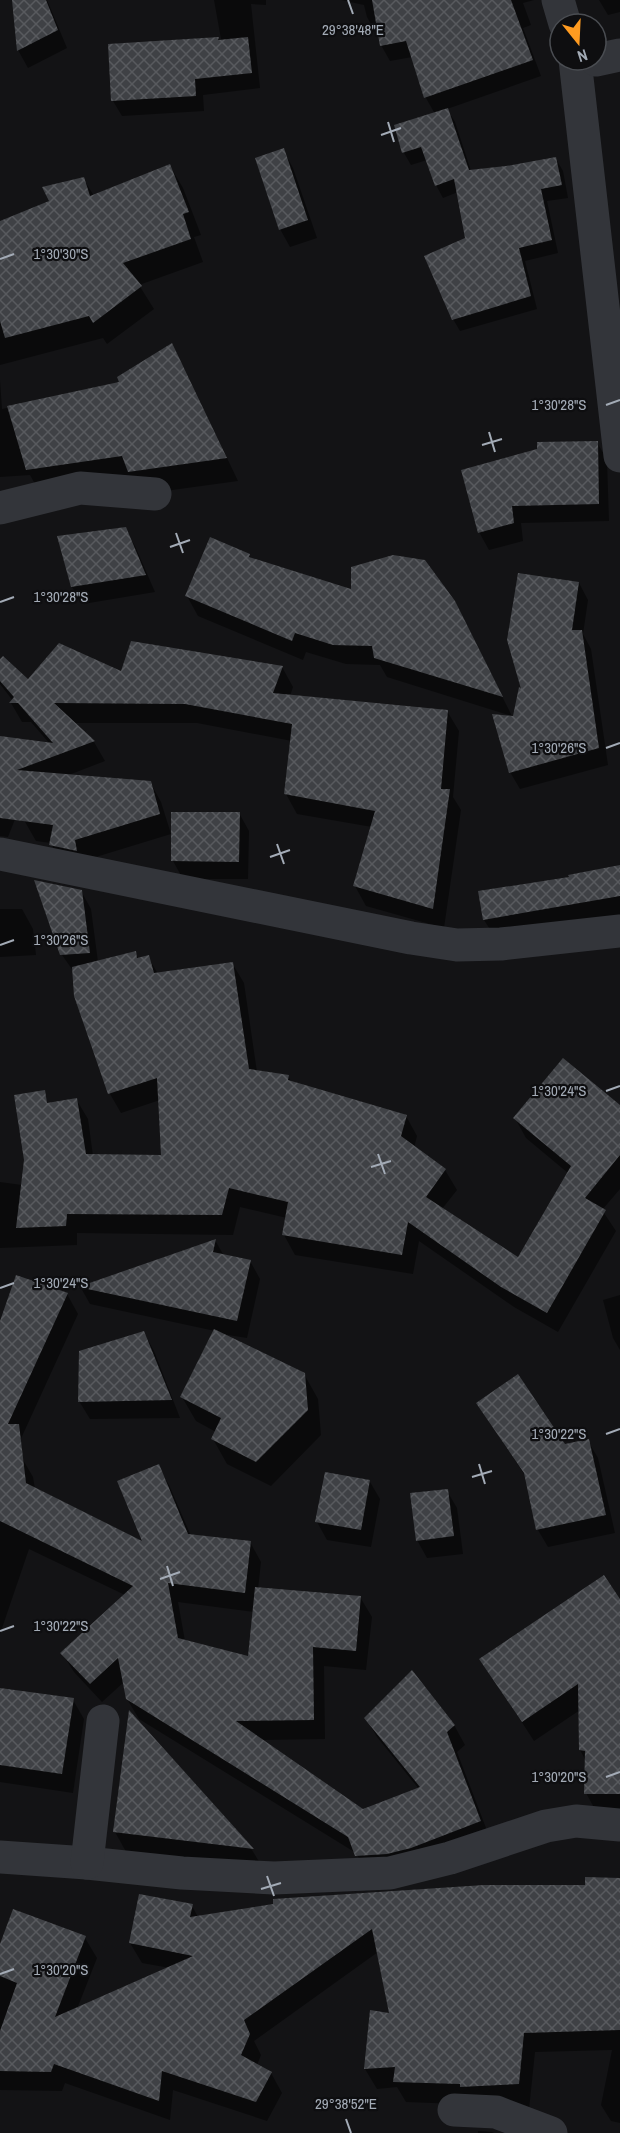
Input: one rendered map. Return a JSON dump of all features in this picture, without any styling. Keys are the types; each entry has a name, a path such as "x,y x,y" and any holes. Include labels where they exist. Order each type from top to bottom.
{"street":[{"path":"586,72 620,456"},
{"path":"0,508 80,488 155,494"},
{"path":"0,854 411,938 457,945 501,944 620,931"},
{"path":"87,1863 103,1721"},
{"path":"0,1857 182,1873 274,1878 390,1873 450,1858 546,1826 576,1821 620,1825"},
{"path":"454,2110 496,2112 550,2133"}],"building":[{"path":"12,0 46,0 58,30 17,51"},
{"path":"372,0 511,0 533,60 424,98 406,41 380,46"},
{"path":"219,37 218,40 248,37 252,73 195,79 196,96 111,101 108,44"},
{"path":"448,108 469,170 556,157 562,185 541,189 552,240 519,248 531,296 452,320 424,256 465,238 454,179 435,186 421,147 402,153 394,125"},
{"path":"284,148 308,220 279,230 255,158"},
{"path":"170,164 189,212 183,214 191,239 123,263 142,286 93,323 89,316 5,338 0,321 0,221 49,201 42,187 84,177 90,196"},
{"path":"172,343 227,458 128,472 122,456 26,470 7,406 119,382 117,377"},
{"path":"598,441 599,504 512,506 514,523 478,533 461,470 537,449 537,442"},
{"path":"126,527 146,575 71,587 57,536"},
{"path":"210,537 250,554 249,557 351,589 351,567 393,555 425,560 455,601 503,697 374,658 372,646 333,645 295,633 292,641 185,596"},
{"path":"518,573 579,582 572,630 582,630 599,748 509,773 492,714 513,716 519,687 521,689 507,640"},
{"path":"131,641 283,666 273,693 448,710 441,789 450,789 433,909 353,886 375,811 284,794 292,724 185,704 54,703 95,741 17,770 151,781 160,814 75,840 77,851 49,845 53,825 0,818 0,736 53,743 18,703 9,703 14,697 0,681 0,659 3,656 28,679 59,643 121,671"},
{"path":"171,812 240,812 239,862 171,861"},
{"path":"620,865 620,896 483,920 478,891 569,877 568,875"},
{"path":"34,880 82,890 90,953 60,955"},
{"path":"136,951 137,958 149,955 154,973 233,962 249,1069 289,1075 288,1080 407,1115 401,1136 446,1169 426,1197 518,1257 571,1166 513,1118 563,1058 620,1105 620,1155 585,1198 606,1210 547,1313 501,1287 408,1222 402,1255 282,1235 288,1202 229,1188 222,1215 67,1214 66,1226 16,1228 24,1160 14,1095 45,1090 47,1103 77,1098 86,1154 161,1155 157,1078 108,1094 74,996 72,967"},
{"path":"216,1239 213,1252 251,1260 237,1321 78,1287"},
{"path":"16,1275 68,1293 8,1424 19,1424 26,1483 142,1541 117,1481 159,1464 188,1534 251,1541 245,1593 168,1583 178,1638 248,1656 255,1587 361,1596 356,1651 313,1647 314,1720 236,1721 363,1809 420,1787 364,1718 412,1670 455,1725 447,1732 481,1821 411,1848 387,1854 355,1856 348,1837 126,1699 118,1658 90,1684 60,1653 133,1586 0,1521 0,1321"},
{"path":"214,1329 305,1373 308,1410 256,1462 211,1439 221,1418 180,1397"},
{"path":"144,1331 172,1400 78,1402 79,1351"},
{"path":"518,1374 565,1444 589,1439 606,1515 536,1530 524,1473 476,1403"},
{"path":"325,1472 370,1480 361,1530 315,1522"},
{"path":"448,1489 454,1536 416,1541 410,1493"},
{"path":"604,1575 620,1599 620,1794 584,1794 585,1751 579,1750 578,1684 522,1722 479,1659"},
{"path":"0,1688 74,1698 62,1774 0,1765"},
{"path":"129,1710 254,1849 113,1832"},
{"path":"585,1877 620,1878 620,2030 524,2033 519,2084 460,2087 460,2084 393,2082 395,2067 364,2069 370,2010 389,2013 372,1929 244,2020 250,2034 241,2055 272,2072 256,2102 162,2071 159,2101 54,2064 51,2072 0,2071 0,2031 17,1983 0,1976 0,1944 13,1909 86,1936 55,2017 193,1956 129,1943 139,1894 193,1904 190,1917 273,1904 273,1899 484,1885 585,1885"}]}
